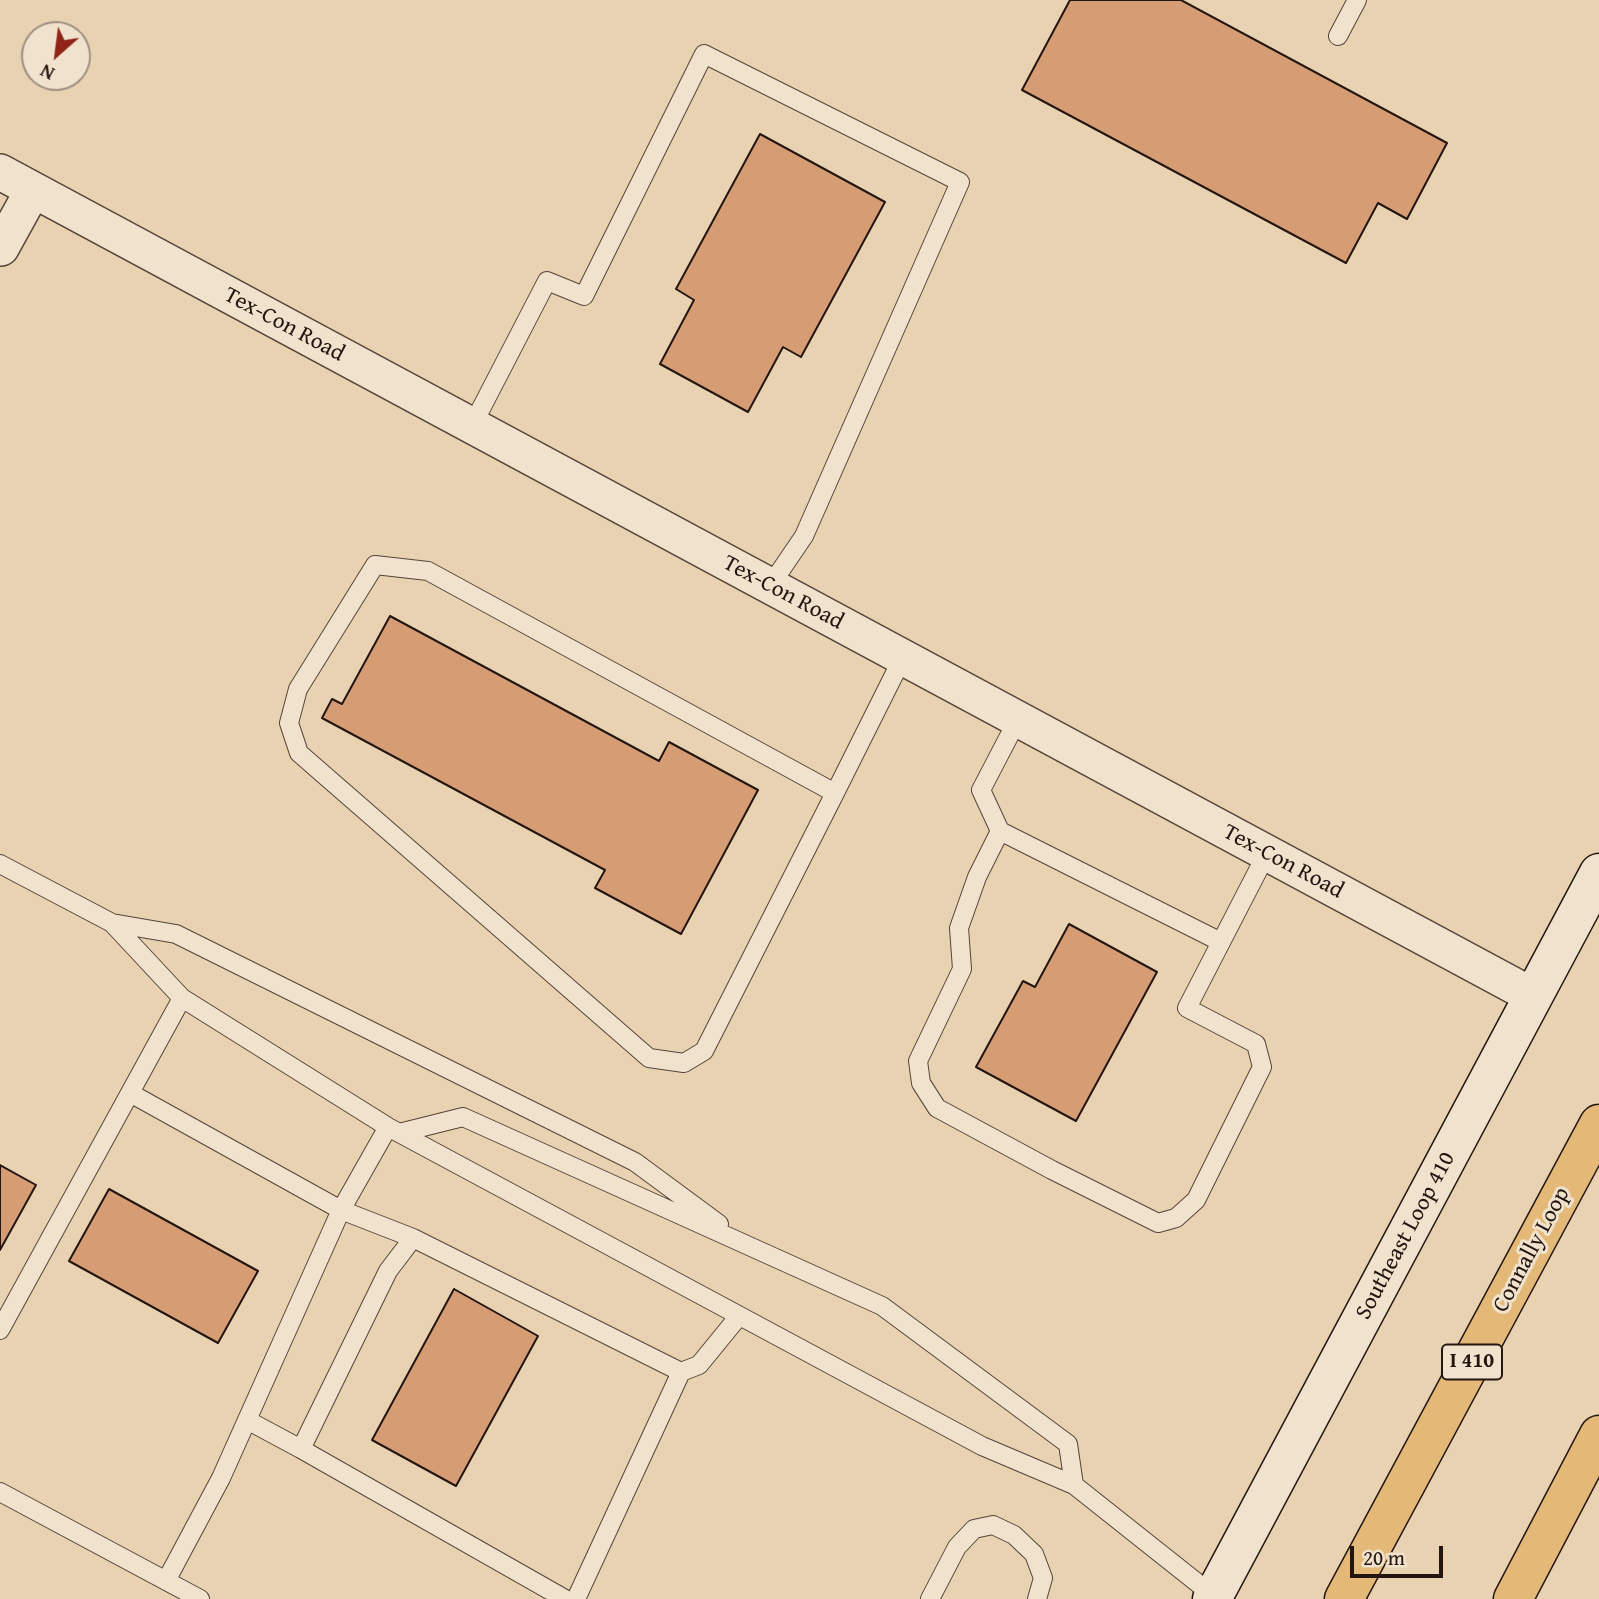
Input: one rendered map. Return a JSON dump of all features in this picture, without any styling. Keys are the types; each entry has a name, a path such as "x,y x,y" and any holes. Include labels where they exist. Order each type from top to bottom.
{"highway":[{"name":"Connally Loop","path":"1344,1599 1599,1124"},
{"path":"1513,1599 1599,1435"}],"main road":[{"name":"Southeast Loop 410","path":"1213,1597 1599,873"}],"street":[{"name":"Tex-Con Road","path":"0,172 1534,996"},
{"path":"1,248 33,190"}],"lane":[{"path":"1338,36 1357,0"},
{"path":"472,426 547,281 584,296 704,54 960,182 804,536 769,586"},
{"path":"835,793 428,571 375,565 298,689 289,723 299,752 649,1058 684,1063 704,1051 835,793 903,657"},
{"path":"1018,719 981,790 1000,831 1221,942"},
{"path":"1000,831 977,877 959,928 962,969 918,1061 921,1083 937,1108 1158,1223 1176,1218 1196,1200 1262,1067 1256,1044 1187,1009 1267,853"},
{"path":"0,864 112,923 176,934 635,1162 748,1246"},
{"path":"112,923 182,998 394,1130 982,1446 1074,1485 1213,1597"},
{"path":"0,1330 182,998"},
{"path":"130,1093 341,1210 413,1238 681,1372"},
{"path":"166,1581 221,1478 341,1210 394,1130 463,1117 882,1306 1068,1444 1074,1485"},
{"path":"301,1449 388,1271 413,1238"},
{"path":"576,1599 681,1372 699,1365 739,1316"},
{"path":"247,1420 565,1599"},
{"path":"0,1492 200,1599"},
{"path":"930,1599 957,1547 974,1529 993,1525 1014,1535 1034,1554 1043,1578 1037,1599"}],"building":[{"path":"1070,0 1181,0 1447,143 1407,219 1378,203 1346,263 1022,90"},
{"path":"760,134 885,202 801,357 783,347 748,412 660,364 694,300 676,289"},
{"path":"390,616 659,761 669,742 758,790 681,934 595,888 605,870 322,718 332,699 342,704"},
{"path":"1069,924 1157,972 1076,1121 976,1067 1023,981 1035,987"},
{"path":"0,1165 36,1185 0,1250"},
{"path":"109,1189 258,1271 218,1343 69,1261"},
{"path":"454,1289 538,1336 456,1486 372,1440"}]}
